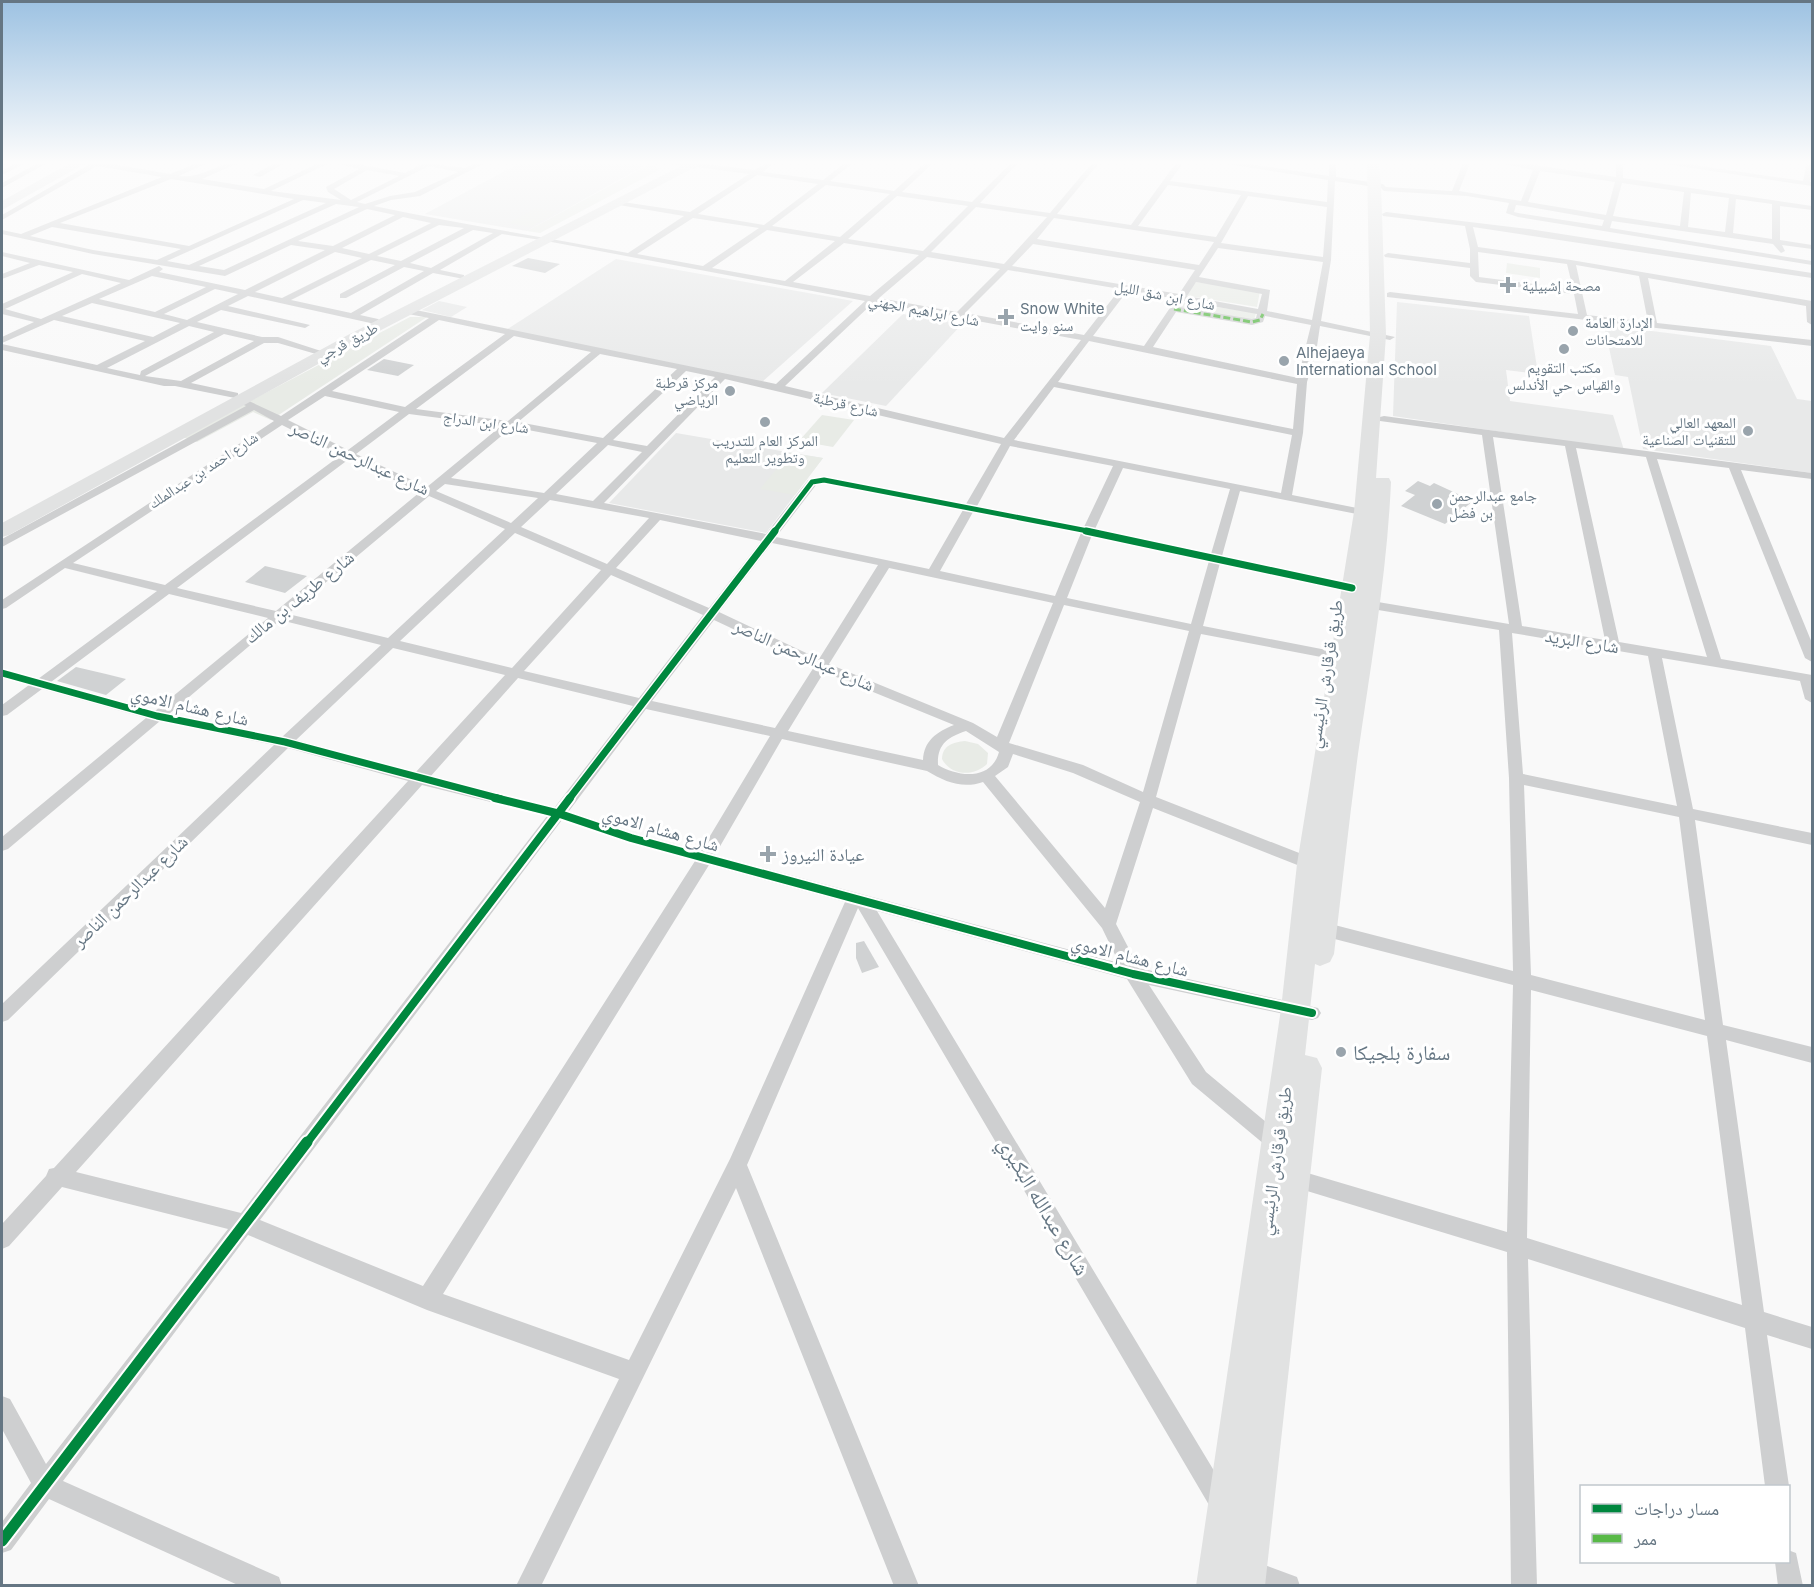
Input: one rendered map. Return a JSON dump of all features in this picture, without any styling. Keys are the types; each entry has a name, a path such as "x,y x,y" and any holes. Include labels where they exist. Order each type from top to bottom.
{"main road":[{"name":"طريق قرجي","path":"2,522 236,397 545,237"},
{"name":"طريق قرجي","path":"2,531 180,439 236,397 316,351 461,277 546,237"},
{"name":"طريق قرقارش الرئيسي","path":"1236,1580 1227,1514 1277,1143 1323,929 1344,765 1359,598 1384,419 1382,237"},
{"name":"طريق قرقارش الرئيسي","path":"1372,514 1384,336 1390,295 1387,237"},
{"name":"طريق قرقارش الرئيسي","path":"1236,1580 1257,1492 1294,1179 1311,864 1342,657 1359,598"}],"street":[{"path":"27,237 93,252 225,273 304,237"},
{"path":"120,237 189,248"},
{"path":"2,341 152,273 162,263 189,248 217,237"},
{"path":"226,237 249,241"},
{"path":"189,268 258,237"},
{"path":"101,366 358,237"},
{"path":"283,301 407,237"},
{"path":"343,296 453,237"},
{"path":"352,316 492,237"},
{"name":"شارع ابراهيم الجهني","path":"532,237 1147,349 1302,382"},
{"path":"630,255 658,237"},
{"path":"706,268 751,237"},
{"name":"شارع ابن شق الليل","path":"825,237 1126,287 1384,336"},
{"path":"786,284 845,237"},
{"path":"778,387 941,237"},
{"path":"958,316 1033,237"},
{"path":"1184,237 1327,260"},
{"path":"1147,349 1221,237"},
{"path":"1286,497 1298,433 1302,382 1311,353 1329,237"},
{"path":"1471,237 1474,249 1474,276 1479,280 1576,292"},
{"path":"1561,237 1601,243 1811,304 1812,322"},
{"path":"1601,243 1602,237"},
{"path":"1645,237 1812,262"},
{"path":"1737,237 1812,247"},
{"path":"1776,237 1776,242 1797,273"},
{"path":"114,242 125,238"},
{"path":"1030,241 1201,268"},
{"path":"292,243 334,249 461,277"},
{"path":"93,252 104,247"},
{"path":"1474,249 1571,262 1643,275 1686,269 1812,275"},
{"path":"2,254 128,282"},
{"path":"1388,255 1475,266"},
{"path":"2,277 39,262"},
{"path":"1571,262 1583,317"},
{"path":"2,309 80,272"},
{"path":"152,273 375,321"},
{"path":"1643,275 1653,324"},
{"path":"1174,309 1252,322 1260,320 1267,292 1193,279"},
{"path":"154,316 215,286"},
{"path":"933,573 1007,442 1126,287"},
{"path":"1390,295 1812,343"},
{"path":"91,300 187,324 262,340 278,340 316,351"},
{"path":"220,307 305,325"},
{"path":"2,309 43,322"},
{"name":"شارع قرطبة","path":"406,310 778,387 1007,442 1372,514"},
{"path":"278,340 331,311"},
{"path":"53,317 153,340"},
{"name":"شارع احمد بن عبدالملك","path":"2,605 436,318"},
{"path":"144,373 222,331"},
{"path":"2,712 512,333"},
{"path":"2,341 164,383 179,384 262,340"},
{"path":"2,347 144,373 179,384"},
{"name":"شارع طريف بن مالك","path":"2,845 275,616 429,492 599,350"},
{"name":"شارع عبدالرحمن الناصر","path":"2,1015 285,742 684,368"},
{"path":"595,505 722,376"},
{"name":"شارع عبدالرحمن الناصر","path":"179,384 236,397 349,455 429,492 712,614 823,666 968,726 1001,745 1078,769 1148,800 1311,864"},
{"path":"1052,384 1298,433"},
{"name":"شارع ابن الدراج","path":"322,392 408,411 510,424 650,450"},
{"path":"2,544 180,439 254,406"},
{"path":"1384,419 1812,476"},
{"path":"1487,432 1511,629 1516,778 1522,980 1517,1245 1524,1586"},
{"path":"1570,444 1613,646"},
{"path":"1650,454 1715,663"},
{"path":"62,564 644,704 931,766 948,778 970,781 986,775 1003,763 1006,752 1001,745 1058,601 1120,463"},
{"path":"1734,466 1812,658"},
{"path":"443,480 657,516 886,562 1197,630 1342,657"},
{"name":"شارع البريد","path":"770,540 812,482 819,480 1088,531 1216,559 1359,598 1511,629 1809,678"},
{"path":"1108,924 1148,800 1236,486"},
{"path":"2,1239 56,1176 657,516"},
{"path":"2,1542 770,540"},
{"path":"427,1299 705,858 779,733 886,562"},
{"path":"1654,652 1686,814 1777,1485"},
{"name":"شارع هشام الاموي","path":"2,673 157,716 285,742 419,779 560,814 705,858 1133,974 1304,1011"},
{"path":"1809,678 1812,699"},
{"path":"931,766 929,753 931,746 953,730 968,726"},
{"path":"986,775 1108,924 1133,974 1199,1078 1277,1143"},
{"path":"1516,778 1812,839"},
{"path":"534,1581 632,1372 737,1165 858,898"},
{"name":"شارع عبدالله البكيري","path":"858,898 1227,1514"},
{"path":"1323,929 1812,1055"},
{"path":"737,1165 907,1586"},
{"path":"56,1176 246,1224 427,1299 632,1372"},
{"path":"1294,1179 1517,1245 1812,1338"},
{"path":"2,1407 45,1485 256,1583"},
{"path":"1787,1563 1791,1586"},
{"path":"1236,1580 1288,1586"}],"shaded area":[{"path":"616,259 853,301 762,382 506,330"},
{"path":"1507,263 1540,268 1540,278 1506,273"},
{"path":"1196,282 1260,291 1257,307 1183,295"},
{"path":"439,301 467,307 451,317 422,310"},
{"path":"1185,302 1256,313 1254,320 1180,308"},
{"path":"1397,302 1529,316 1538,374 1506,370 1510,401 1613,415 1624,450 1393,416"},
{"path":"903,314 962,324 886,406 822,393"},
{"path":"410,317 427,317 271,420 253,412 197,442 182,437"},
{"path":"1604,325 1771,346 1797,399 1812,401 1812,473 1643,449 1628,377 1615,375"},
{"path":"822,415 854,420 833,447 799,441"},
{"path":"676,433 823,458 766,533 609,503"},
{"path":"790,453 823,458 795,495 760,489"},
{"path":"965,741 978,744 988,753 987,764 969,773 951,769 942,759 946,748 956,742"}],"building":[{"path":"528,258 560,264 545,273 512,266"},
{"path":"384,359 414,365 398,376 367,370"},
{"name":"جامع عبدالرحمن بن فضل","path":"1418,481 1430,486 1434,483 1473,501 1445,524 1401,506 1415,495 1405,491"},
{"path":"265,566 307,576 285,593 245,582"},
{"path":"76,667 126,679 106,695 57,681"},
{"path":"864,941 879,967 862,973 856,958 856,943"}],"marked path":[{"path":"1174,309 1252,322 1260,320 1263,314"}],"cycle path":[{"path":"2,1541 812,482 824,480 1088,531 1352,588"},
{"path":"2,673 157,716 285,742 419,779 560,814 631,838 1133,974 1312,1013"}],"place":[{"name":"مصحة إشبيلية","path":"1508,285"},
{"name":"Snow White سنو وايت","path":"1006,317"},
{"name":"الإدارة العامة للامتحانات","path":"1573,331"},
{"name":"مكتب التقويم والقياس حي الأندلس","path":"1564,349"},
{"name":"Alhejaeya International School","path":"1284,361"},
{"name":"مركز قرطبة الرياضي","path":"730,391"},
{"name":"المركز العام للتدريب وتطوير التعليم","path":"765,422"},
{"name":"المعهد العالي للتقنيات الصناعية","path":"1748,431"},
{"name":"جامع عبدالرحمن بن فضل","path":"1437,504"},
{"name":"عيادة النيروز","path":"768,854"},
{"name":"سفارة بلجيكا","path":"1341,1052"}]}
